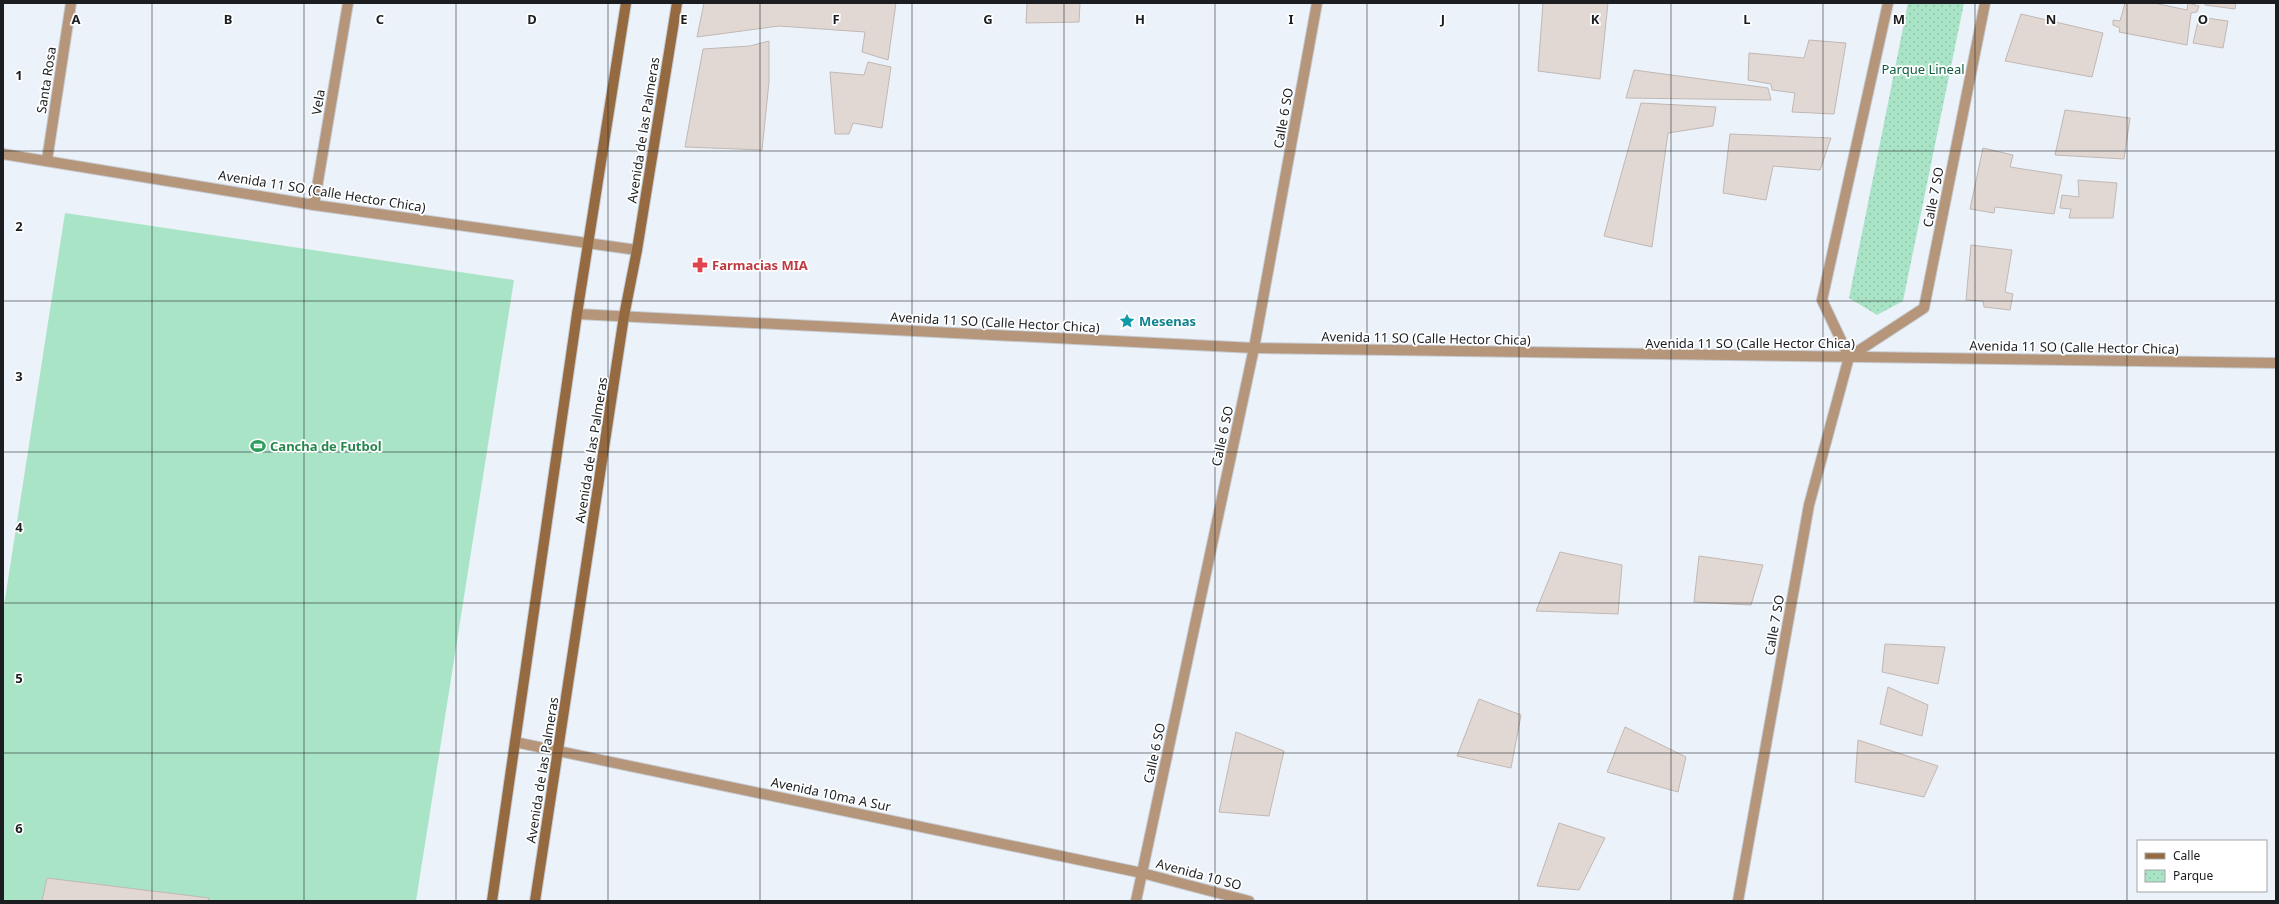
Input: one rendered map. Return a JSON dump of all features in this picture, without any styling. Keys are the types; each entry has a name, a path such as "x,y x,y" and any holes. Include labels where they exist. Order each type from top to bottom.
{"street":[{"name":"Santa Rosa","path":"46,160 71,3"},
{"name":"Vela","path":"314,205 348,3"},
{"path":"492,901 577,314 626,3"},
{"name":"Avenida de las Palmeras","path":"535,901 624,316 637,250 676,3"},
{"name":"Calle 6 SO","path":"1136,901 1254,348 1318,3"},
{"path":"1849,357 1822,300 1888,3"},
{"name":"Calle 7 SO","path":"1738,901 1809,505 1849,357 1924,308 1985,3"},
{"name":"Avenida 11 SO (Calle Hector Chica)","path":"3,154 314,205 637,250"},
{"name":"Avenida 11 SO (Calle Hector Chica)","path":"577,314 1254,348 1785,358 1849,357 2276,363"},
{"name":"Avenida 10ma A Sur","path":"515,742 1142,873"},
{"name":"Avenida 10 SO","path":"1142,873 1249,901"}],"green space":[{"name":"Parque Lineal","path":"1908,3 1964,3 1903,301 1877,315 1849,298"},
{"name":"Cancha de Futbol","path":"65,213 514,280 416,901 3,901 3,612"}],"building":[{"path":"704,3 896,3 888,60 862,52 865,32 779,26 697,37"},
{"path":"1027,3 1080,3 1079,22 1026,23"},
{"path":"1543,3 1608,3 1600,79 1538,71"},
{"path":"2125,3 2154,3 2187,10 2188,3 2199,6 2197,12 2191,13 2187,45 2119,32 2120,28 2113,25 2113,20 2120,21"},
{"path":"2205,3 2236,3 2235,9 2205,5"},
{"path":"2021,14 2103,33 2092,77 2005,61"},
{"path":"2199,17 2228,21 2223,48 2193,43"},
{"path":"1809,40 1846,43 1834,114 1792,112 1795,93 1772,90 1771,84 1748,80 1749,53 1804,58"},
{"path":"769,41 769,82 762,150 685,147 703,49 750,46"},
{"path":"868,62 891,67 882,128 853,123 849,134 835,134 830,72 864,75"},
{"path":"1634,70 1768,88 1771,100 1626,98"},
{"path":"1641,103 1716,107 1713,126 1668,133 1652,247 1604,236"},
{"path":"2065,110 2130,118 2124,159 2055,155"},
{"path":"1730,134 1831,138 1820,170 1773,166 1766,200 1723,193"},
{"path":"1983,148 2013,155 2010,167 2062,175 2054,214 1995,207 1994,213 1970,209"},
{"path":"2078,180 2117,183 2113,218 2069,218 2071,209 2060,208 2062,195 2079,197"},
{"path":"1971,245 2012,250 2005,292 2013,294 2010,310 1984,307 1983,301 1966,300"},
{"path":"1560,552 1622,565 1618,614 1536,611"},
{"path":"1699,556 1763,565 1751,605 1694,602"},
{"path":"1885,644 1945,647 1938,684 1882,672"},
{"path":"1888,687 1928,705 1922,736 1880,724"},
{"path":"1479,699 1521,715 1511,768 1457,756"},
{"path":"1625,727 1686,757 1678,792 1607,772"},
{"path":"1236,732 1284,751 1269,816 1219,812"},
{"path":"1858,740 1938,766 1924,797 1855,782"},
{"path":"1559,823 1605,838 1579,890 1537,886"},
{"path":"47,878 209,898 208,901 42,901"}],"place":[{"name":"Farmacias MIA","path":"700,265"},
{"name":"Mesenas","path":"1127,321"},
{"name":"Cancha de Futbol","path":"258,446"}]}
